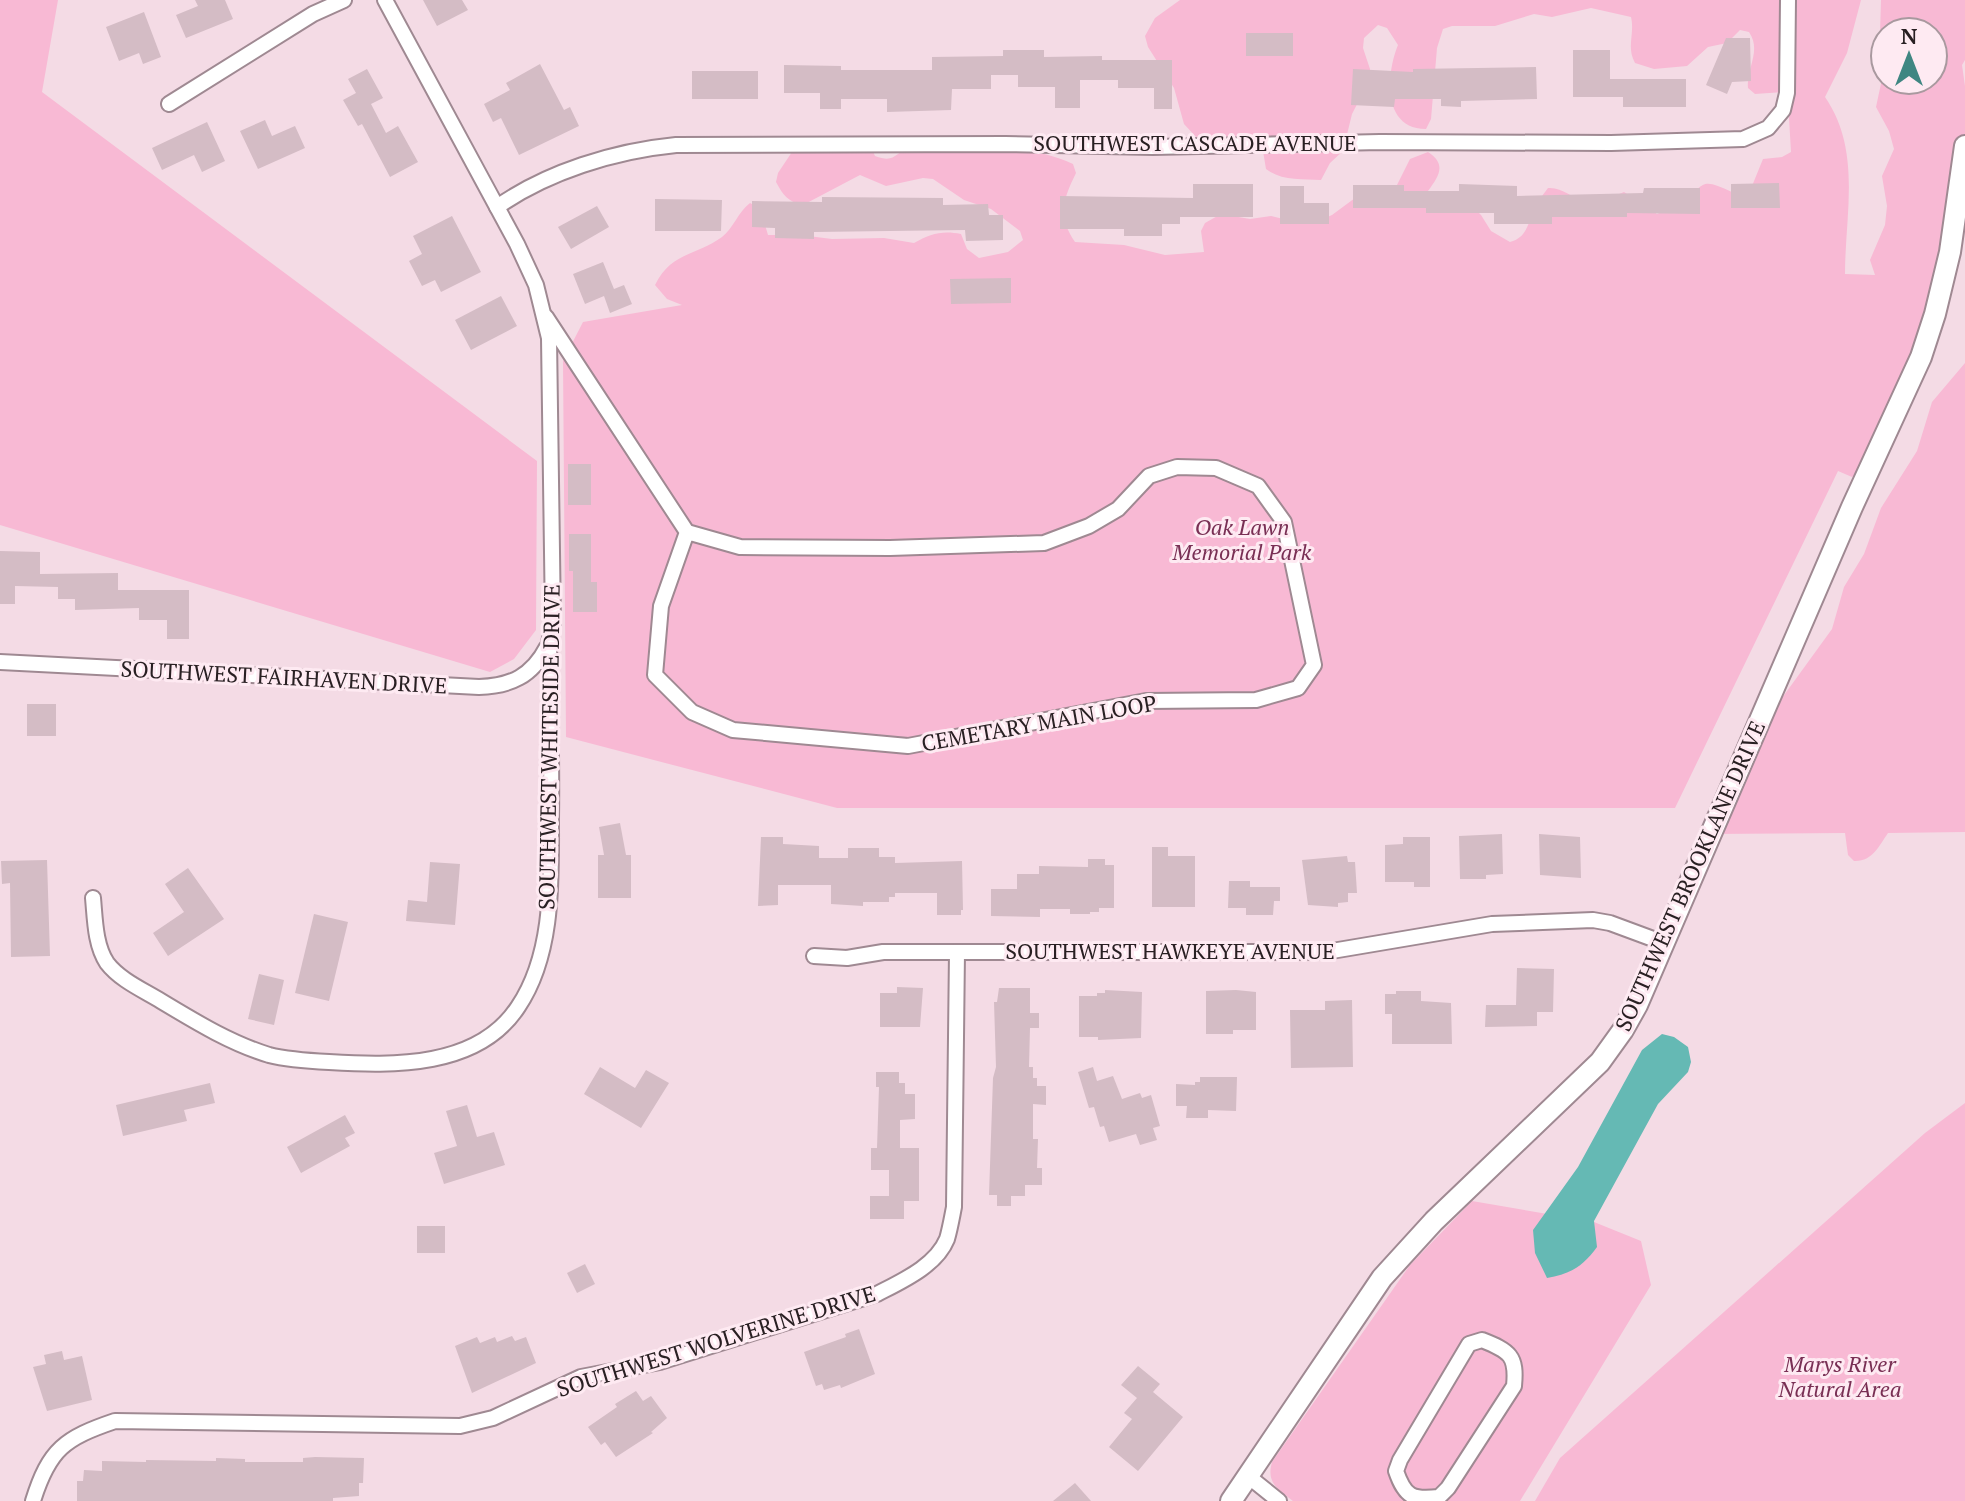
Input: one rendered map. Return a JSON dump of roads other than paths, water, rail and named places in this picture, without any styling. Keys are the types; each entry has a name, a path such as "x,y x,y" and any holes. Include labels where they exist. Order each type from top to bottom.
{"street":[{"path":"169,104 313,14 344,0"},
{"name":"SOUTHWEST WHITESIDE DRIVE","path":"93,898 99,945 106,961 118,974 199,1024 242,1046 274,1056 355,1063 434,1059 478,1043 501,1027 519,1006 533,979 547,919 552,779 549,643 553,623 549,338 546,317 536,285 497,207 385,0"},
{"name":"SOUTHWEST CASCADE AVENUE","path":"497,207 526,189 569,171 650,148 676,145 1153,147 1743,139 1768,128 1783,110 1787,93 1788,0"},
{"name":"SOUTHWEST BROOKLANE DRIVE","path":"1231,1501 1376,1286 1400,1256 1600,1062 1637,1005 1852,507 1921,357 1950,252 1965,146"},
{"path":"546,317 687,532"},
{"name":"CEMETARY MAIN LOOP","path":"1177,467 1216,468 1258,486 1284,522 1314,665 1298,688 1256,700 1146,701 908,746 733,730 692,712 655,675 661,606 687,532 740,547 890,548 1044,543 1089,526 1118,509 1149,476 1177,467"},
{"name":"SOUTHWEST FAIRHAVEN DRIVE","path":"0,662 488,686 517,680 531,672 549,643"},
{"name":"SOUTHWEST HAWKEYE AVENUE","path":"814,956 847,958 883,952 1326,952 1492,924 1593,920 1664,943"},
{"name":"SOUTHWEST WOLVERINE DRIVE","path":"33,1501 41,1476 55,1452 80,1433 115,1421 460,1426 493,1418 581,1377 660,1362 877,1294 910,1277 934,1256 946,1239 954,1207 957,952"},
{"path":"1482,1340 1501,1347 1512,1357 1516,1367 1514,1386 1448,1488 1439,1497 1424,1499 1398,1495 1396,1471 1400,1460 1469,1344 1482,1340"},
{"path":"1248,1476 1279,1501"}],"water":[{"path":"1662,1034 1674,1037 1688,1047 1691,1062 1688,1072 1658,1104 1594,1221 1597,1247 1576,1268 1547,1278 1535,1253 1533,1230 1578,1167 1642,1050"}],"park label":[{"name":"Oak Lawn Memorial Park","path":"1242,540"},
{"name":"Marys River Natural Area","path":"1840,1376"}]}
